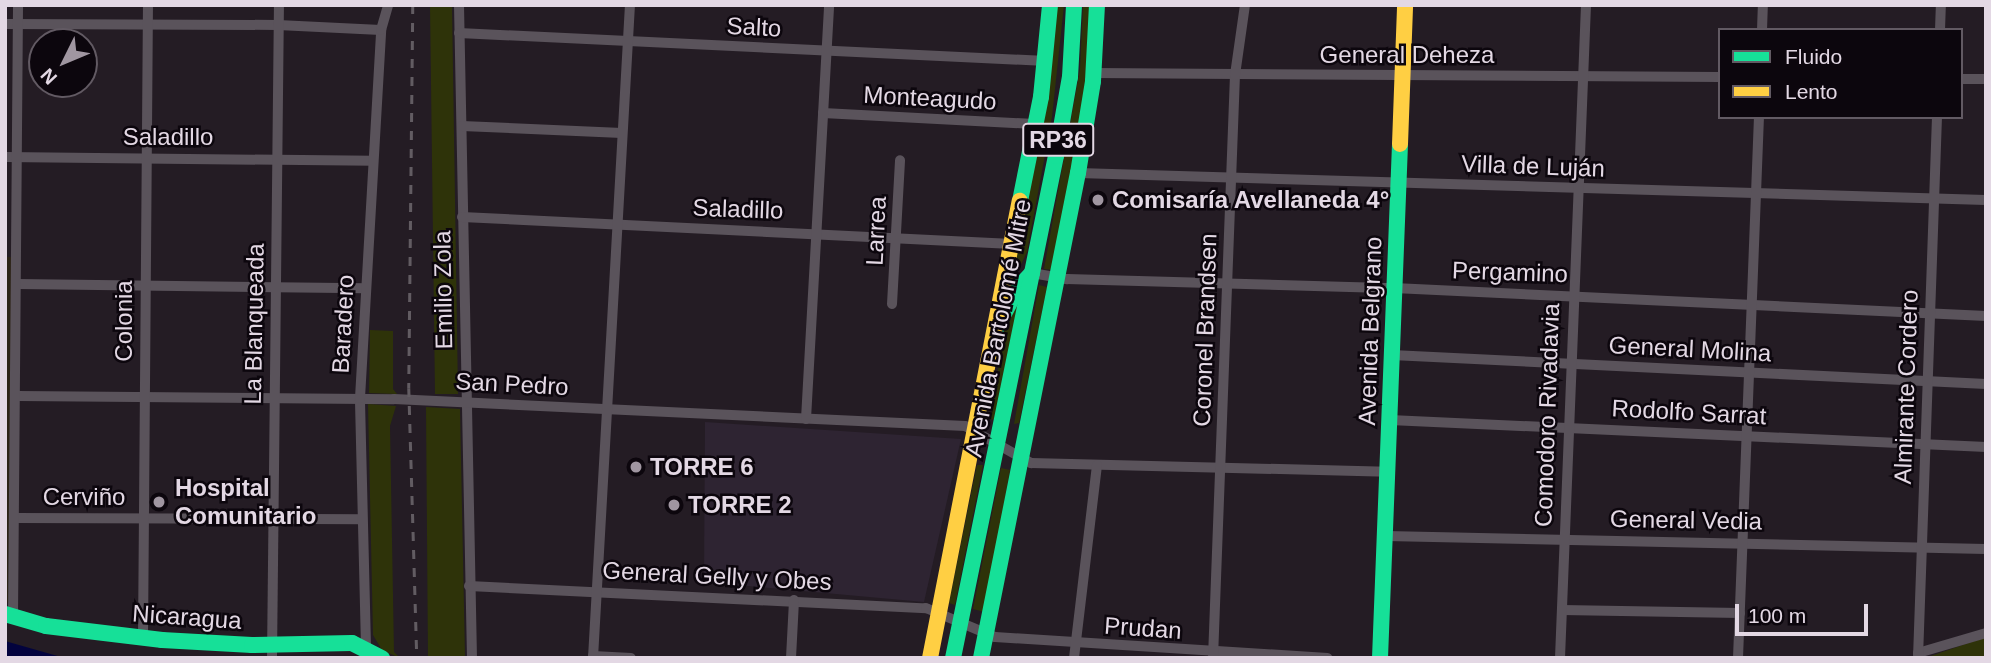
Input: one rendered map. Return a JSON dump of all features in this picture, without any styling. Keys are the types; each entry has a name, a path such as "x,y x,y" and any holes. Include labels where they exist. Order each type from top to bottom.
{"street":[{"path":"9,615 18,396 18,5"},
{"name":"Colonia","path":"144,638 148,5"},
{"name":"La Blanqueada","path":"271,651 279,5"},
{"name":"Baradero","path":"373,653 362,519 360,398 381,30 388,5"},
{"name":"Emilio Zola","path":"459,5 472,658"},
{"path":"630,5 593,657 631,658"},
{"path":"806,419 830,5"},
{"name":"Avenida Bartolomé Mitre","path":"930,658 977,430 1035,124 1046,61 1050,5"},
{"name":"Avenida Bartolomé Mitre","path":"953,658 1070,77 1074,5"},
{"name":"Avenida Bartolomé Mitre","path":"981,658 1078,173 1093,73 1097,5"},
{"name":"Coronel Brandsen","path":"1213,656 1235,75 1245,5"},
{"name":"Avenida Belgrano","path":"1380,658 1405,5"},
{"name":"Comodoro Rivadavia","path":"1560,658 1567,427 1586,5"},
{"path":"1762,28 1763,5"},
{"path":"1940,28 1941,5"},
{"path":"5,24 278,25 381,30"},
{"name":"Salto","path":"460,33 1046,61"},
{"name":"General Deheza","path":"1093,73 1718,77"},
{"path":"1963,79 1986,79"},
{"name":"Monteagudo","path":"823,113 1035,124"},
{"path":"1738,658 1759,119"},
{"name":"Almirante Cordero","path":"1918,656 1937,119"},
{"path":"462,126 622,133"},
{"name":"Saladillo","path":"5,157 278,158 373,162"},
{"name":"Larrea","path":"892,304 900,160"},
{"name":"Villa de Luján","path":"1078,173 1986,200"},
{"name":"Saladillo","path":"462,217 1012,244"},
{"path":"5,251 18,251"},
{"path":"996,329 1017,289 1032,273"},
{"name":"Pergamino","path":"1032,273 1059,277 1394,288 1986,316"},
{"path":"18,284 365,288"},
{"name":"General Molina","path":"1392,355 1986,384"},
{"name":"San Pedro","path":"18,396 360,398 806,419 977,430"},
{"name":"Rodolfo Sarrat","path":"1390,420 1986,447"},
{"path":"977,430 1019,460 1097,465 1387,472"},
{"path":"1074,658 1097,465"},
{"name":"Cerviño","path":"15,518 362,519"},
{"name":"General Vedia","path":"1385,536 1920,545 1986,549"},
{"name":"General Gelly y Obes","path":"469,586 794,600 939,611 960,620"},
{"path":"791,658 794,600"},
{"path":"1562,610 1740,614"},
{"name":"Nicaragua","path":"9,615 47,626 144,638 271,651 340,643 373,653"},
{"name":"Prudan","path":"960,620 986,634 1076,644 1213,656 1327,658"},
{"path":"1918,656 1986,633"}],"shaded area":[{"path":"5,257 13,257 8,603 5,602"},
{"path":"705,422 961,439 924,602 704,582"},
{"path":"5,641 61,657 70,658 5,658"}],"green space":[{"path":"430,5 452,5 458,394 435,394"},
{"path":"1055,5 1064,5 1052,117 1027,252 1007,294"},
{"path":"1083,5 1091,5 1088,71 1054,270 1044,269 1080,69"},
{"path":"1039,285 1047,287 1019,423 1014,424"},
{"path":"1021,290 994,419 990,420 1007,313"},
{"path":"370,330 393,331 393,389 397,394 369,393"},
{"path":"368,404 396,406 390,426 394,652 400,658 382,650 373,635"},
{"path":"426,407 460,409 465,658 428,658"},
{"path":"977,465 983,465 955,605 949,603"},
{"path":"1001,468 1010,470 984,612 973,609"},
{"path":"1986,637 1986,658 1927,658 1928,657"}],"railway":[{"path":"413,5 409,388 417,658"}],"traffic: fast":[{"path":"1020,201 1041,97 1050,5"},
{"path":"953,658 1056,156 1070,77 1074,5"},
{"path":"981,658 1078,173 1093,81 1097,5"},
{"path":"1380,658 1400,144"},
{"path":"996,329 1017,289 1032,273"},
{"path":"5,614 46,626 162,640 252,645 352,643 382,658"}],"traffic: slow":[{"path":"1400,144 1405,5"},
{"path":"930,658 1020,201"}],"place":[{"name":"Comisaría Avellaneda 4°","path":"1098,200"},
{"name":"TORRE 6","path":"636,467"},
{"name":"Hospital Comunitario","path":"159,502"},
{"name":"TORRE 2","path":"674,505"}]}
